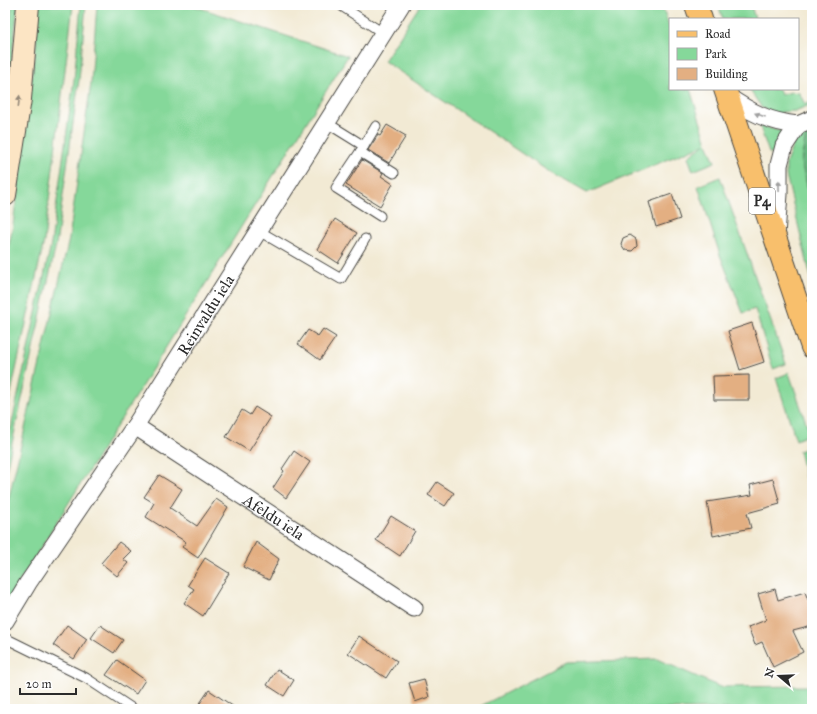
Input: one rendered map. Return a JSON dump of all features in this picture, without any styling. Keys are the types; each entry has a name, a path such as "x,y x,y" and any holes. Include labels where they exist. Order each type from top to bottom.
{"main road":[{"path":"5,195 20,99 28,5"},
{"path":"696,5 701,18"},
{"name":"P4","path":"726,92 812,347"}],"street":[{"name":"Reinvaldu iela","path":"5,621 28,583 135,426 401,5"},
{"path":"726,92 748,111 770,119 805,122"},
{"path":"776,239 779,165 784,146 805,122"},
{"name":"Afeldu iela","path":"135,426 219,483 414,608"}],"lane":[{"path":"342,5 343,8 383,33"},
{"path":"327,123 394,173"},
{"path":"376,126 336,188 380,216"},
{"path":"259,231 341,278 365,239"},
{"path":"5,638 86,678 134,709"}],"green space":[{"path":"12,5 18,5 5,117 5,68"},
{"path":"38,5 73,5 44,241 5,420 5,265 13,225 36,45"},
{"path":"81,5 86,5 79,80 56,245 5,475 5,455 51,244 74,80"},
{"path":"97,5 191,5 348,56 5,605 5,514 69,239 91,83"},
{"path":"420,5 662,5 669,26 669,90 690,90 707,143 715,162 693,171 688,157 705,144 587,193 548,171 384,61"},
{"path":"718,5 751,5 755,18 723,18"},
{"path":"750,90 779,90 781,95 791,92 799,93 805,104 812,102 812,104 795,111 781,112 780,116 762,108"},
{"path":"760,127 784,132 773,154 769,153"},
{"path":"812,133 812,204 801,162 806,135"},
{"path":"806,135 801,162 812,204 812,282 786,175 786,163 794,142"},
{"path":"720,177 786,364 773,369 755,309 743,313 720,255 698,186"},
{"path":"789,373 810,434 796,440 776,378"},
{"path":"811,446 812,447 812,506 799,451"},
{"path":"657,659 720,687 812,686 812,709 475,709 566,662"}],"building":[{"path":"387,125 406,136 389,163 368,150"},
{"path":"362,160 383,173 381,176 393,184 380,206 346,185"},
{"path":"672,194 680,219 656,227 649,202"},
{"path":"335,219 357,233 338,263 317,249"},
{"path":"630,235 636,239 637,246 632,251 625,250 621,244 623,238"},
{"path":"752,323 764,362 740,370 728,331"},
{"path":"323,329 336,337 320,360 298,344 308,330 318,336"},
{"path":"749,375 749,400 714,400 713,376"},
{"path":"255,407 271,417 249,451 226,437 242,410 250,415"},
{"path":"294,451 310,462 286,498 273,488 284,471 282,469"},
{"path":"159,475 182,489 170,508 197,526 216,499 228,507 198,558 182,547 186,542 146,517 154,503 144,497"},
{"path":"773,479 780,504 747,513 751,528 713,536 707,502 752,495 750,485"},
{"path":"437,482 454,493 445,506 428,495"},
{"path":"391,516 415,531 400,556 376,540"},
{"path":"119,542 131,551 123,559 128,563 117,576 101,563"},
{"path":"256,542 279,559 269,580 243,567"},
{"path":"205,558 229,573 203,616 184,603 194,589 188,585"},
{"path":"775,589 778,600 805,592 808,600 812,599 812,626 793,631 803,652 773,667 762,642 755,645 748,627 766,620 758,594"},
{"path":"67,625 87,639 74,659 53,645"},
{"path":"100,625 123,640 114,653 91,638"},
{"path":"359,636 397,661 386,678 348,653"},
{"path":"117,660 145,680 136,694 106,675"},
{"path":"277,669 294,680 284,696 267,685"},
{"path":"424,679 429,697 415,702 409,683"},
{"path":"209,690 237,709 196,709"}]}
